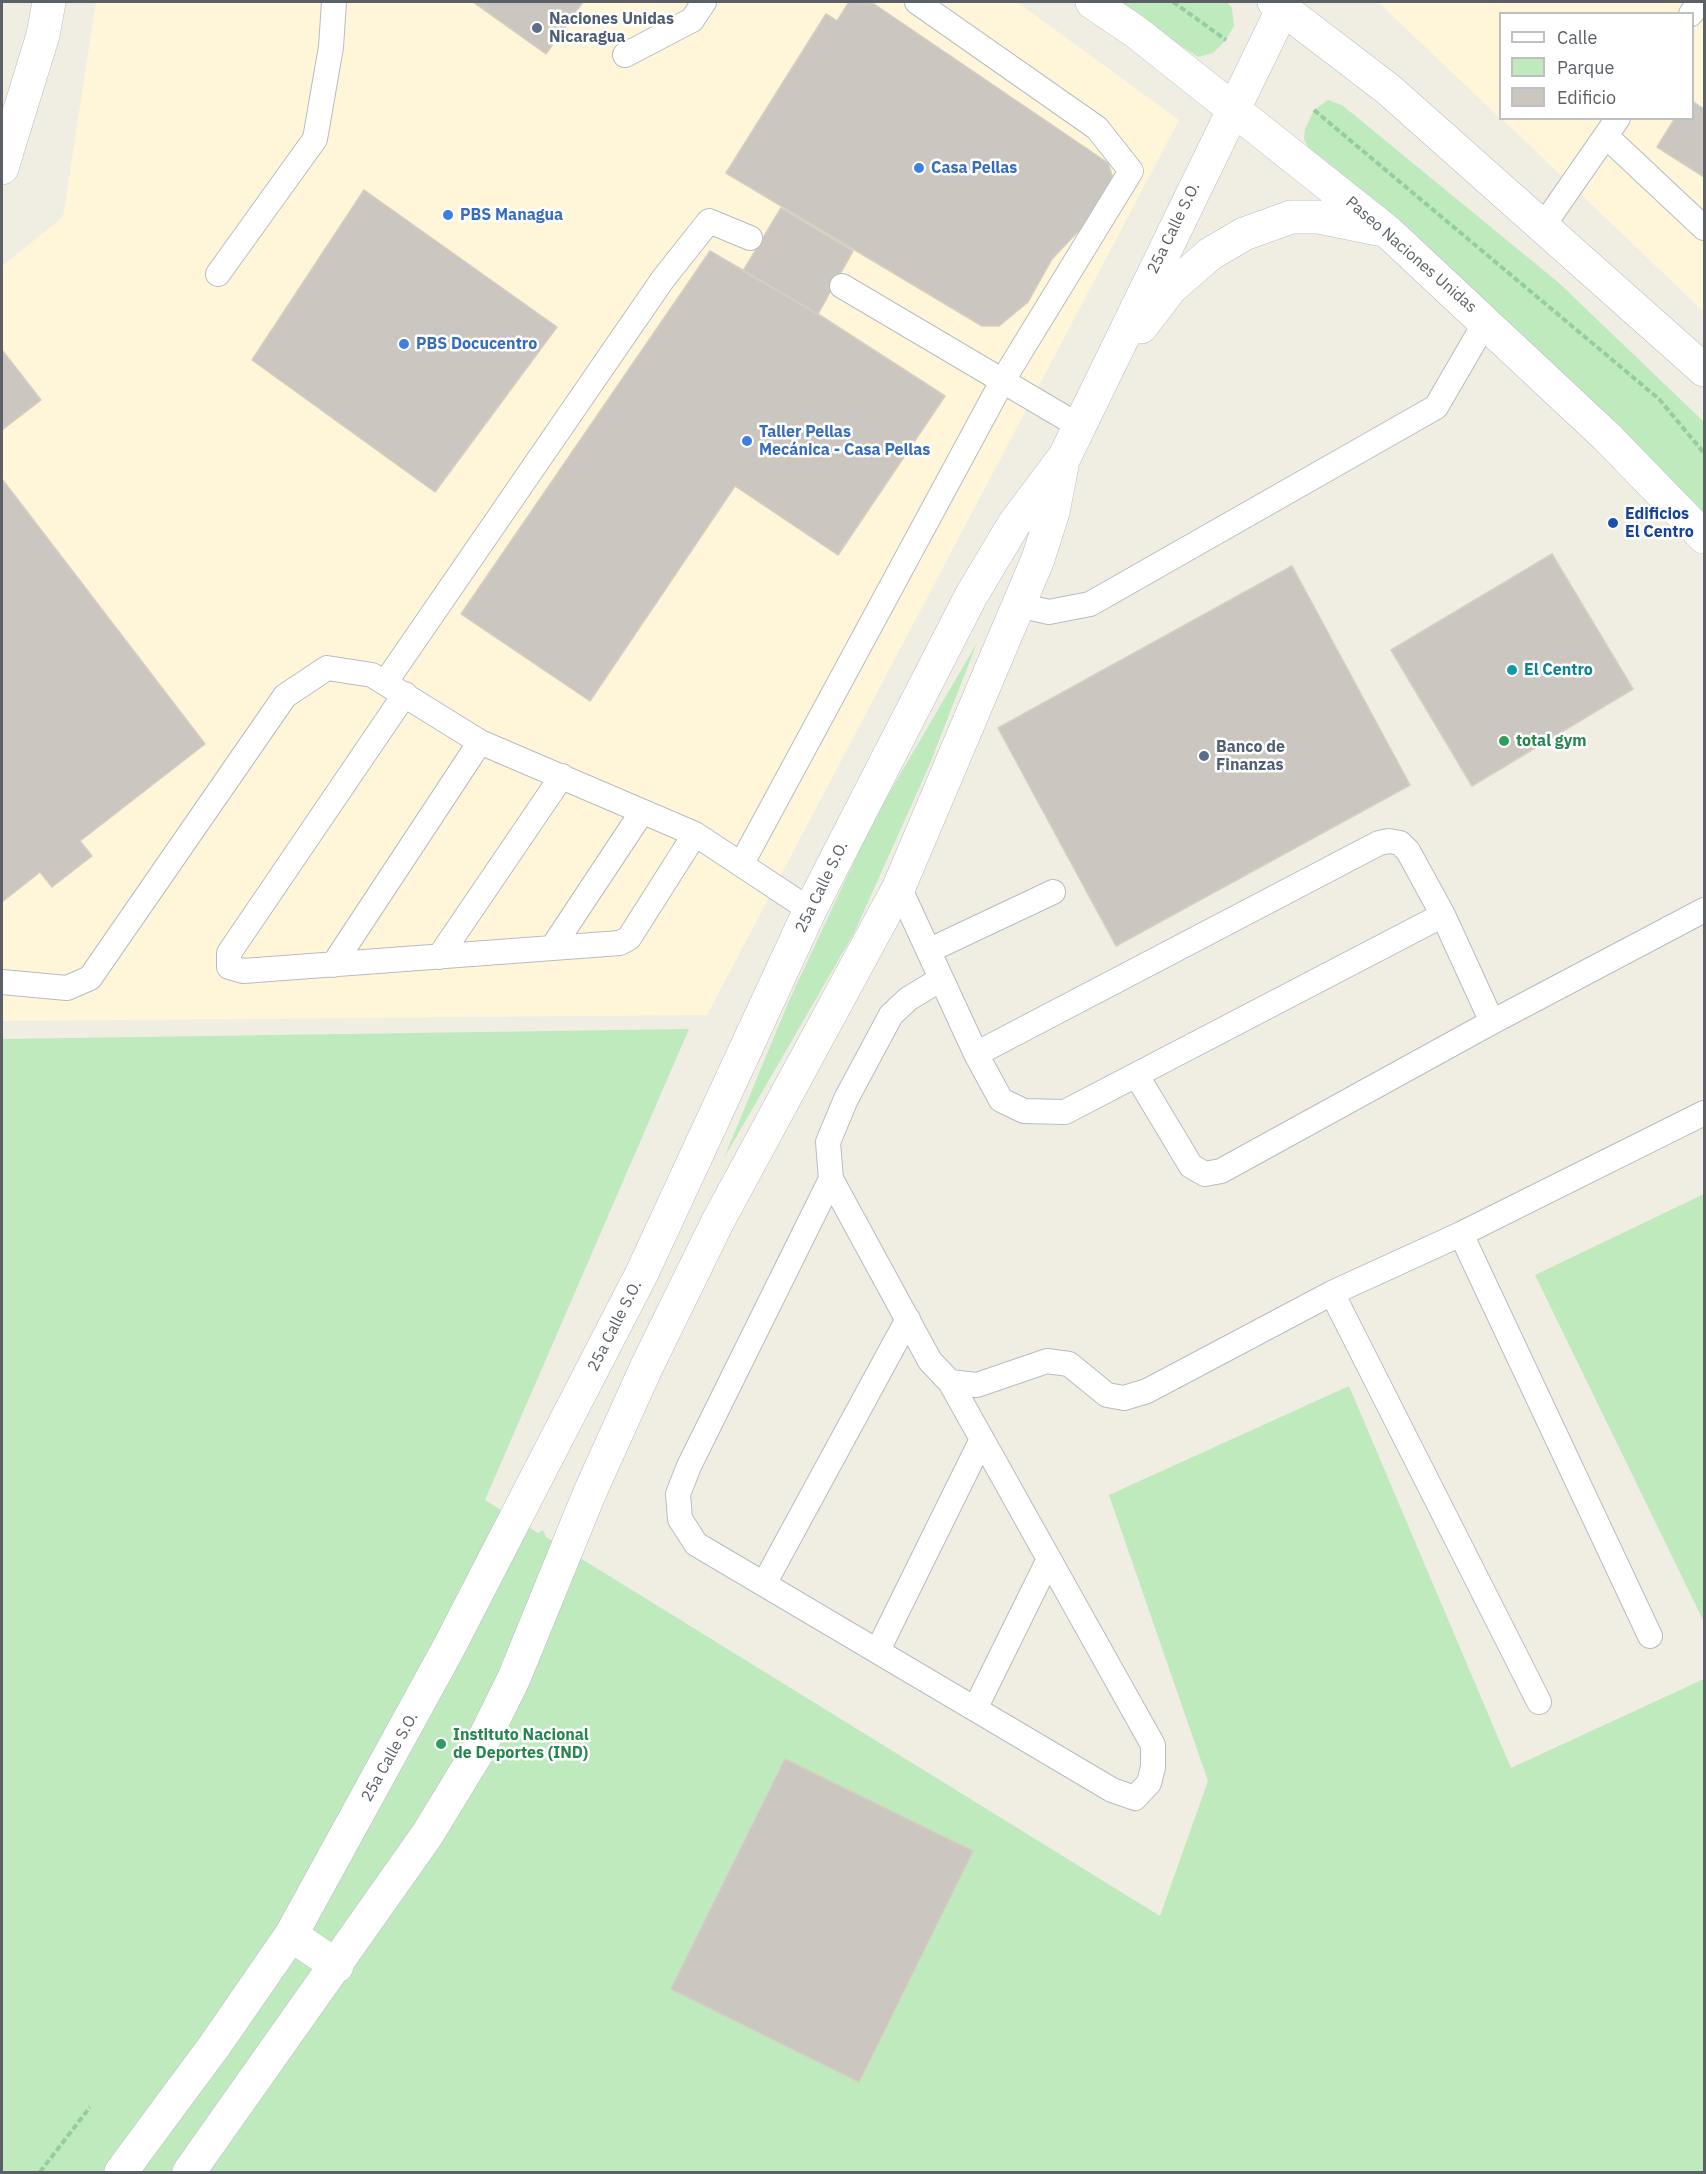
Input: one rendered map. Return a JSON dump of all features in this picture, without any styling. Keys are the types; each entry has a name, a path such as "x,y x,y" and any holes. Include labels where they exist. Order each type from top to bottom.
{"street":[{"path":"2,168 43,35 49,2"},
{"name":"Paseo Naciones Unidas","path":"1092,2 1232,108 1388,232 1607,436 1704,537"},
{"path":"1281,4 1388,89 1543,226 1700,357"},
{"name":"25a Calle S.O.","path":"121,2172 215,2045 291,1935 448,1649 642,1273 810,910 971,596 1014,524 1065,456 1281,4"},
{"path":"1097,385 1171,288 1210,254 1244,234 1291,217 1359,223 1388,232"},
{"name":"25a Calle S.O.","path":"189,2172 337,1966 427,1835 477,1753 514,1678 590,1492 657,1346 718,1221 899,887 1038,559 1053,512 1065,456"},
{"path":"291,1935 337,1966"}],"lane":[{"path":"218,274 315,139 331,47 334,2"},
{"path":"625,55 692,20 704,2"},
{"path":"742,863 1003,380 1131,171 1097,128 917,2"},
{"path":"1543,226 1613,128 1704,228"},
{"path":"695,834 628,938 620,943 243,972 230,967 229,953 395,688 656,289 709,221 750,238"},
{"path":"842,286 1079,426"},
{"path":"1018,605 1049,612 1090,604 1436,407 1486,321"},
{"path":"2,982 67,988 90,978 285,696 327,668 372,675 480,742 695,834 810,910"},
{"path":"333,965 480,742"},
{"path":"439,957 562,776"},
{"path":"552,948 642,812"},
{"path":"976,1054 1379,843 1389,841 1400,843 1408,851 1443,915 1492,1022"},
{"path":"899,887 976,1054 1001,1100 1024,1111 1065,1112 1443,915"},
{"path":"930,950 1053,892"},
{"path":"1137,1076 1191,1166 1205,1174 1221,1171 1492,1022 1704,910"},
{"path":"831,1179 688,1466 678,1494 681,1519 696,1544 1112,1790 1135,1798 1149,1783 1153,1767 1153,1745 950,1382 930,1361 831,1179 828,1142 873,1047 891,1015 899,1007 941,979"},
{"path":"950,1382 977,1385 1047,1361 1069,1364 1107,1395 1124,1398 1147,1391 1332,1293 1461,1234 1704,1113"},
{"path":"1461,1234 1650,1636"},
{"path":"1332,1293 1539,1702"},
{"path":"764,1584 908,1319"},
{"path":"878,1650 982,1439"},
{"path":"975,1708 1050,1559"}],"path":[{"path":"1173,2 1226,40"},
{"path":"1314,111 1659,399 1704,453"},
{"path":"40,2172 90,2107"}],"shaded area":[{"path":"96,2 1017,2 1179,120 707,1015 2,1021 2,266 63,217"},
{"path":"1378,2 1704,2 1704,312 1503,120 1694,120 1694,12 1499,12 1499,117"}],"green space":[{"path":"1113,2 1227,2 1232,8 1234,26 1226,40 1213,53 1198,57"},
{"path":"1328,100 1342,105 1559,283 1704,422 1704,523 1309,149 1304,139 1305,129 1314,110"},
{"path":"977,643 929,766 854,933 724,1158 788,1003 874,819"},
{"name":"Instituto Nacional de Deportes (IND)","path":"689,1029 485,1500 538,1533 543,1530 546,1537 1160,1916 1208,1781 1109,1495 1349,1386 1511,1768 1704,1679 1704,2172 2,2172 2,1039"},
{"path":"1704,1194 1704,1622 1535,1275"}],"building":[{"name":"Naciones Unidas Nicaragua","path":"473,2 583,2 546,54"},
{"name":"Casa Pellas","path":"849,2 874,4 1108,163 1112,175 1110,190 1103,205 1052,259 1028,302 999,326 982,326 726,173 826,14 837,21"},
{"path":"1694,102 1704,109 1704,177 1657,147 1674,120 1694,120"},
{"name":"PBS Docucentro","path":"364,190 557,327 435,492 252,360"},
{"path":"781,208 853,251 818,314 743,271"},
{"name":"Taller Pellas Mecánica - Casa Pellas","path":"710,251 818,314 945,396 838,555 735,486 590,701 461,614"},
{"path":"2,350 41,400 2,430"},
{"path":"2,479 205,744 80,841 92,856 52,887 40,872 2,902"},
{"name":"El Centro","path":"1552,554 1633,689 1472,786 1391,650"},
{"name":"Banco de Finanzas","path":"1292,566 1410,785 1116,946 998,728"},
{"path":"785,1759 973,1851 859,2082 671,1989"}],"place":[{"name":"Naciones Unidas Nicaragua","path":"537,28"},
{"name":"Casa Pellas","path":"919,168"},
{"name":"PBS Managua","path":"448,215"},
{"name":"PBS Docucentro","path":"404,344"},
{"name":"Taller Pellas Mecánica - Casa Pellas","path":"747,441"},
{"name":"Edificios El Centro","path":"1613,523"},
{"name":"El Centro","path":"1512,670"},
{"name":"total gym","path":"1504,741"},
{"name":"Banco de Finanzas","path":"1204,756"},
{"name":"Instituto Nacional de Deportes (IND)","path":"441,1744"}]}
